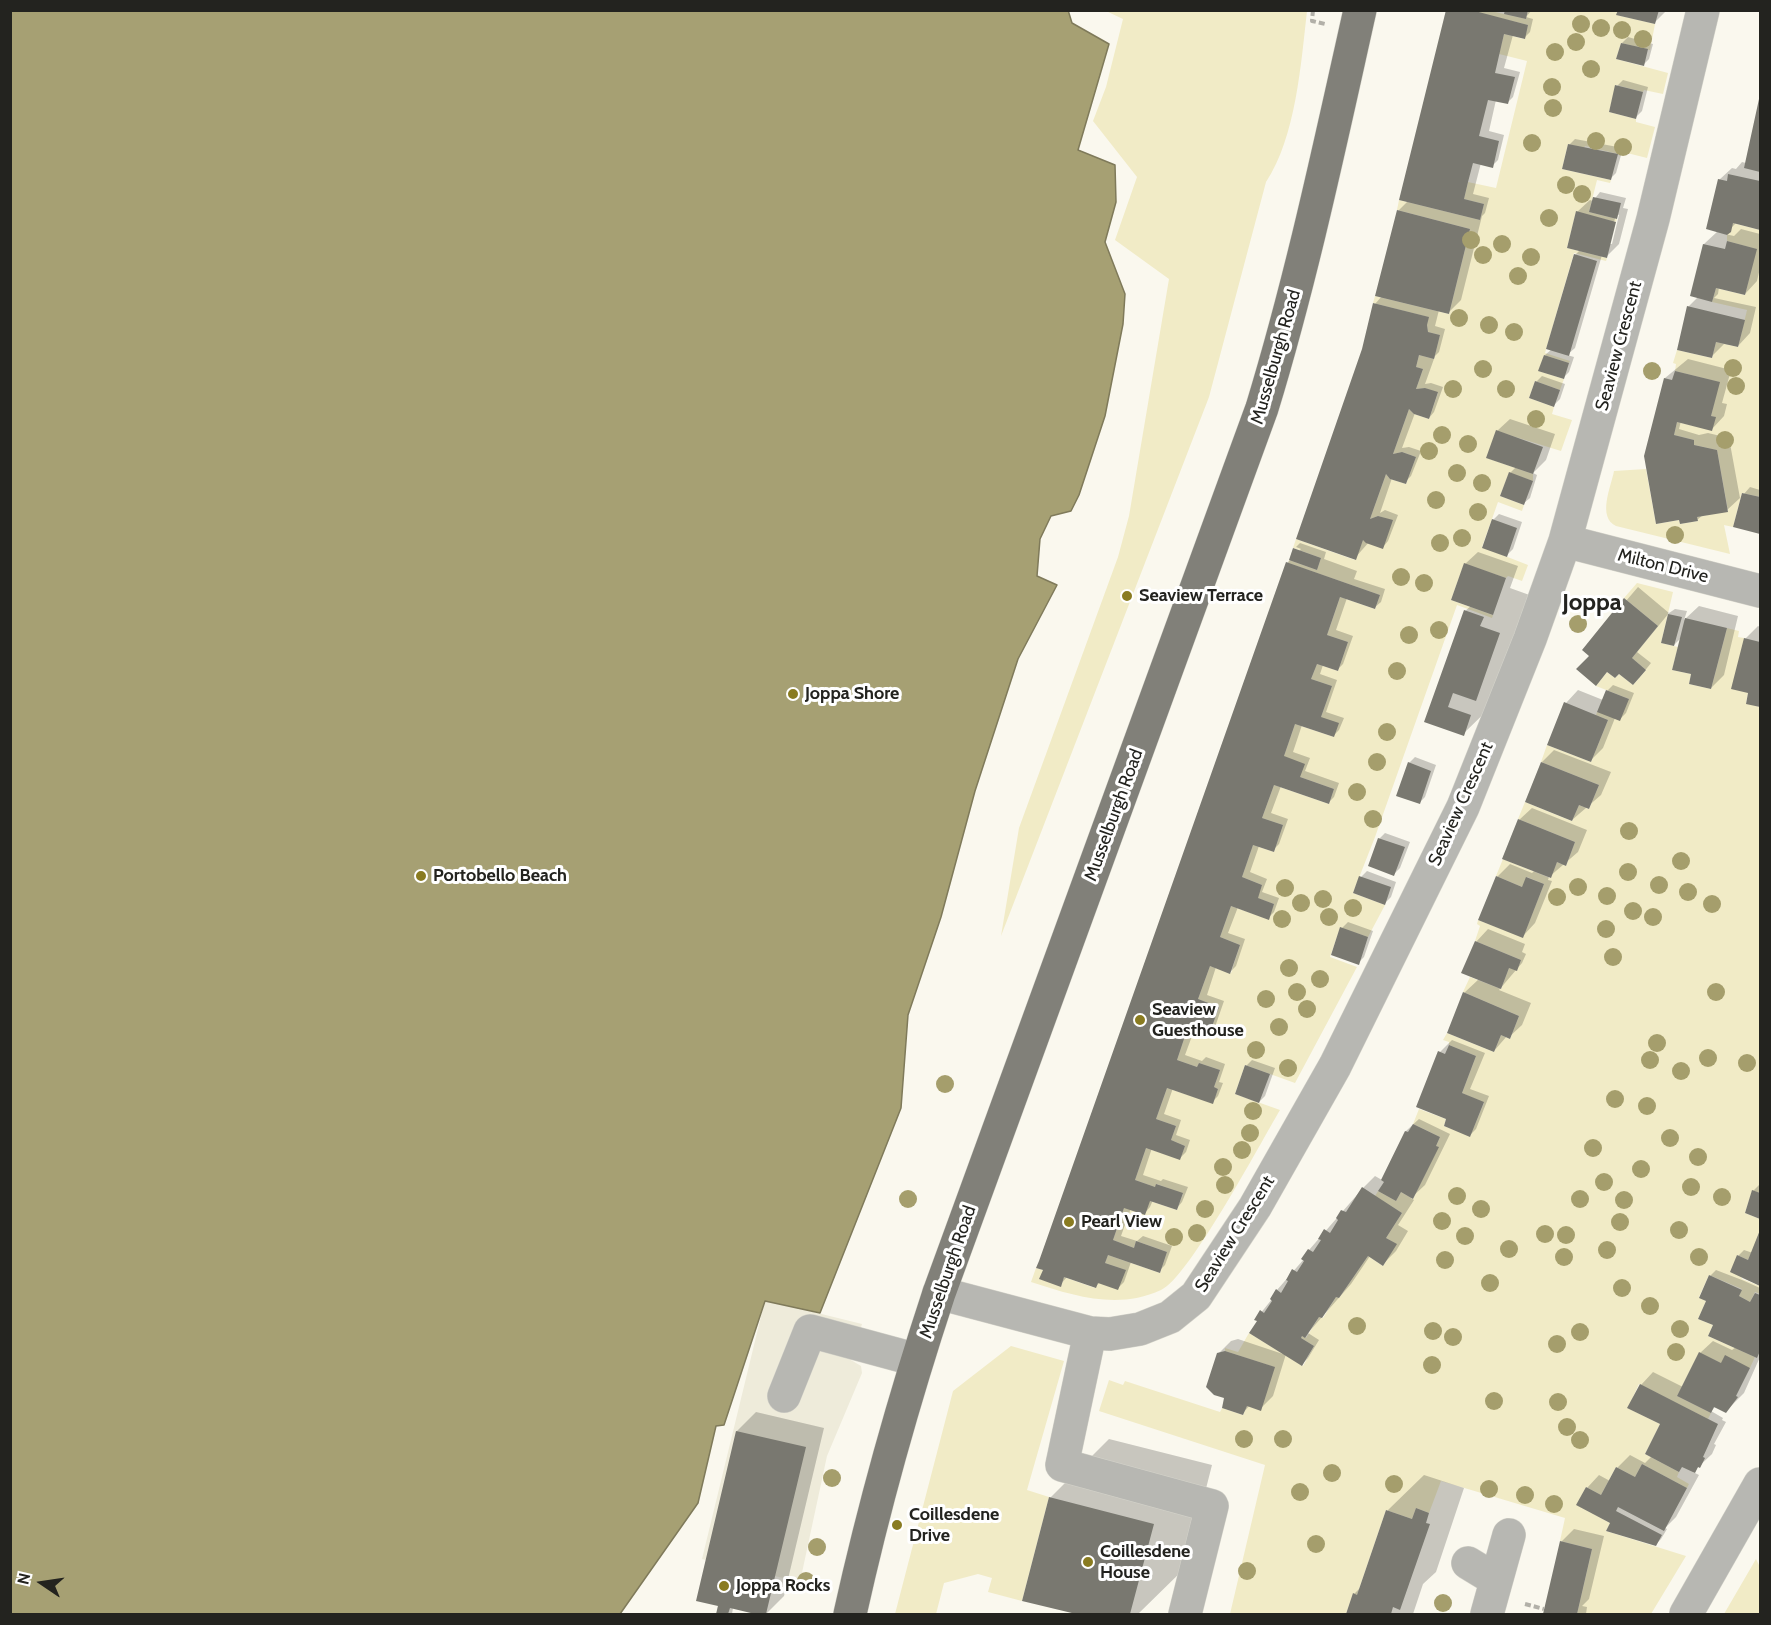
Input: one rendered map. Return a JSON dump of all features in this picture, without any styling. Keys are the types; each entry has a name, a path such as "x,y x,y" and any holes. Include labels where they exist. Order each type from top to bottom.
{"main road":[{"name":"Musselburgh Road","path":"850,1614 868,1532 917,1359 939,1293 1262,408 1286,329 1328,158 1360,10"}],"street":[{"name":"Seaview Crescent","path":"939,1293 1090,1333 1110,1334 1140,1329 1170,1317 1196,1296 1255,1207 1335,1066 1463,807 1530,639 1565,541 1653,219 1703,10"},
{"name":"Milton Drive","path":"1565,541 1761,591"},
{"path":"784,1396 810,1331 917,1359"},
{"path":"1090,1333 1062,1465 1212,1506 1185,1614"},
{"path":"1686,1614 1758,1496"},
{"path":"1487,1614 1509,1535"},
{"path":"1468,1563 1496,1580"}],"shaded area":[{"path":"11,10 1068,10 1072,23 1109,44 1078,150 1115,165 1116,202 1105,242 1125,294 1123,324 1105,416 1079,495 1071,511 1051,516 1040,539 1037,576 1057,585 1018,659 975,791 941,917 908,1015 901,1108 820,1313 765,1301 724,1425 716,1426 698,1503 620,1614 11,1614"},
{"path":"1106,11 1307,11 1291,122 1276,164 1266,182 1209,397 1001,936 1019,828 1118,557 1129,516 1169,279 1115,240 1137,177 1093,121 1106,87 1123,19"},
{"path":"1471,11 1491,11 1526,19 1528,11 1618,11 1617,15 1655,24 1650,50 1621,43 1616,59 1668,73 1663,94 1616,85 1609,112 1655,127 1647,158 1619,151 1618,154 1568,144 1562,169 1611,180 1610,183 1597,180 1589,212 1617,219 1616,222 1576,212 1567,248 1607,258 1606,261 1574,253 1545,353 1570,361 1569,363 1544,355 1539,371 1564,379 1560,390 1535,381 1529,398 1554,407 1552,414 1572,420 1561,451 1496,431 1487,458 1533,474 1533,481 1509,473 1500,496 1524,505 1522,511 1498,502 1482,547 1528,565 1522,581 1464,564 1451,600 1493,615 1492,618 1457,605 1353,893 1385,905 1368,937 1340,928 1330,957 1357,967 1295,1083 1245,1065 1235,1094 1280,1110 1206,1237 1173,1280 1161,1290 1145,1296 1129,1299 1096,1299 1031,1282 1036,1268 1043,1270 1040,1279 1061,1286 1064,1277 1095,1288 1098,1283 1125,1270 1105,1263 1108,1255 1160,1273 1167,1252 1136,1241 1134,1248 1113,1240 1124,1208 1150,1201 1177,1210 1183,1194 1157,1184 1155,1187 1135,1180 1146,1148 1180,1159 1185,1146 1171,1140 1176,1126 1156,1119 1167,1088 1213,1103 1218,1089 1214,1087 1220,1070 1199,1063 1197,1067 1177,1060 1188,1027 1209,1035 1219,1007 1198,999 1210,966 1231,973 1240,945 1220,937 1231,906 1268,919 1274,904 1257,898 1262,885 1242,877 1253,845 1274,852 1283,825 1262,818 1274,785 1329,804 1334,789 1300,777 1284,756 1295,724 1334,737 1321,717 1332,686 1311,679 1317,664 1338,671 1348,642 1327,635 1340,597 1375,609 1380,595 1288,563 1289,560 1317,570 1321,558 1293,548 1296,539 1355,560 1363,540 1393,521 1378,516 1370,519 1386,474 1390,479 1406,484 1416,457 1402,452 1393,454 1409,409 1414,414 1429,419 1438,393 1425,388 1416,389 1423,369 1416,367 1419,355 1434,359 1440,335 1428,332 1428,317 1373,303 1375,296 1449,314 1470,229 1397,210 1399,200 1480,220 1484,204 1464,199 1468,182 1496,188 1527,61 1499,54 1504,34 1524,39 1528,25"},
{"path":"1733,223 1760,230 1760,497 1742,493 1733,527 1724,525 1730,554 1616,526 1610,522 1606,509 1614,471 1646,469 1656,524 1679,520 1680,524 1698,521 1697,517 1728,511 1717,450 1694,445 1694,440 1674,435 1677,422 1712,430 1715,417 1711,416 1719,382 1675,371 1676,364 1673,363 1677,350 1712,358 1716,342 1738,347 1747,310 1712,302 1716,288 1745,295 1756,249 1727,241 1727,235"},
{"path":"1637,583 1673,592 1661,643 1678,647 1672,670 1691,674 1689,684 1711,689 1727,628 1739,631 1738,637 1744,638 1748,693 1746,703 1760,707 1760,1193 1752,1191 1745,1213 1760,1219 1760,1233 1748,1260 1737,1255 1742,1279 1760,1286 1760,1294 1755,1292 1750,1302 1739,1296 1742,1289 1709,1275 1699,1297 1706,1301 1698,1319 1713,1325 1708,1336 1755,1357 1750,1368 1721,1363 1699,1353 1677,1396 1711,1413 1708,1419 1639,1384 1628,1408 1660,1424 1645,1454 1679,1472 1677,1477 1689,1484 1687,1488 1642,1464 1635,1477 1616,1467 1601,1495 1586,1487 1577,1505 1610,1523 1606,1531 1686,1556 1651,1614 1577,1614 1592,1549 1560,1541 1565,1518 1441,1481 1429,1513 1416,1508 1412,1519 1386,1510 1357,1595 1353,1594 1346,1614 1230,1614 1265,1465 1099,1411 1109,1380 1123,1385 1125,1381 1220,1412 1222,1408 1243,1415 1274,1367 1225,1351 1225,1348 1238,1352 1249,1333 1303,1366 1314,1346 1301,1338 1302,1336 1306,1338 1319,1317 1323,1318 1336,1297 1339,1298 1368,1256 1383,1266 1396,1244 1386,1238 1402,1213 1375,1196 1378,1191 1396,1201 1401,1192 1413,1199 1438,1147 1436,1146 1440,1137 1413,1124 1419,1109 1446,1119 1444,1126 1470,1136 1484,1103 1462,1093 1476,1056 1449,1045 1449,1042 1443,1040 1447,1033 1494,1052 1501,1035 1510,1039 1519,1016 1463,992 1470,977 1501,989 1509,968 1517,970 1521,960 1475,941 1480,926 1477,924 1478,920 1523,937 1544,884 1527,877 1522,887 1496,876 1503,859 1550,878 1557,862 1566,866 1575,842 1518,819 1525,802 1572,821 1579,805 1589,809 1599,785 1541,762 1547,745 1591,762 1608,720 1596,715 1597,712 1629,699 1596,686 1607,672 1615,678 1619,674 1633,685 1646,670 1632,658 1658,626 1624,598"},
{"path":"765,1300 862,1324 851,1360 861,1366 862,1373 827,1456 800,1582 702,1559"},
{"path":"1011,1346 1064,1361 1027,1490 1049,1497 1022,1601 988,1592 992,1578 978,1574 944,1583 936,1614 895,1614 953,1391"},
{"path":"1756,1559 1760,1567 1760,1614 1724,1614"}],"building":[{"path":"1446,10 1471,10 1528,25 1525,39 1504,34 1495,73 1515,77 1508,104 1488,100 1479,136 1499,141 1493,168 1473,163 1464,199 1484,204 1480,220 1399,200"},
{"path":"1505,10 1528,10 1526,19 1504,14"},
{"path":"1618,10 1659,10 1655,24 1616,15"},
{"path":"1621,43 1648,49 1644,66 1616,59"},
{"path":"1615,85 1643,92 1636,119 1609,112"},
{"path":"1760,99 1760,172 1744,168"},
{"path":"1568,144 1618,154 1611,180 1562,169"},
{"path":"1728,174 1760,181 1760,230 1733,223 1731,232 1727,235 1706,229 1718,179 1727,181"},
{"path":"1593,197 1621,203 1617,219 1589,212"},
{"path":"1397,210 1470,229 1449,314 1375,296"},
{"path":"1576,211 1616,222 1607,258 1567,248"},
{"path":"1727,241 1757,249 1745,295 1716,288 1712,302 1690,296 1703,244 1725,249"},
{"path":"1574,254 1597,261 1569,356 1546,349"},
{"path":"1373,303 1429,317 1428,332 1440,335 1434,359 1419,355 1416,367 1423,369 1416,389 1425,388 1438,392 1429,419 1414,414 1409,409 1393,454 1402,452 1416,457 1406,484 1390,479 1386,474 1370,519 1378,516 1393,520 1383,549 1363,540 1356,560 1296,539 1362,349"},
{"path":"1687,306 1745,320 1738,347 1716,342 1712,358 1677,350"},
{"path":"1544,355 1569,363 1564,379 1538,371"},
{"path":"1675,371 1720,382 1711,416 1716,417 1712,431 1677,422 1674,435 1694,440 1694,445 1717,450 1728,512 1697,517 1698,521 1680,524 1679,520 1656,524 1644,456 1664,378 1672,380"},
{"path":"1535,381 1560,390 1554,407 1529,398"},
{"path":"1496,430 1543,447 1533,474 1486,458"},
{"path":"1509,472 1533,481 1524,505 1500,496"},
{"path":"1742,493 1760,497 1760,534 1733,527"},
{"path":"1492,519 1517,528 1507,557 1482,548"},
{"path":"1293,548 1321,558 1317,570 1289,560"},
{"path":"1286,562 1380,595 1375,609 1340,597 1327,635 1348,642 1338,671 1317,664 1311,679 1332,686 1321,717 1339,723 1334,737 1295,724 1284,756 1305,764 1300,777 1334,789 1329,804 1274,785 1262,818 1283,825 1274,852 1253,845 1242,877 1262,885 1258,898 1274,904 1269,920 1231,906 1220,937 1240,945 1230,974 1210,966 1198,999 1219,1007 1209,1035 1188,1027 1177,1060 1197,1067 1199,1063 1220,1070 1214,1087 1218,1089 1213,1104 1167,1088 1156,1119 1176,1126 1171,1140 1185,1146 1180,1160 1146,1148 1135,1180 1183,1193 1177,1210 1150,1201 1145,1215 1124,1208 1113,1240 1134,1248 1136,1241 1167,1252 1160,1273 1108,1255 1105,1263 1126,1270 1118,1290 1098,1283 1096,1288 1064,1277 1061,1287 1039,1279 1043,1270 1036,1268"},
{"path":"1464,563 1506,578 1493,615 1451,600"},
{"path":"1624,598 1658,626 1632,658 1646,670 1633,685 1619,674 1615,678 1607,672 1596,686 1576,669 1589,656 1582,650"},
{"path":"1464,610 1484,617 1480,626 1500,633 1476,701 1453,693 1448,707 1471,715 1464,736 1424,722"},
{"path":"1668,614 1682,617 1674,646 1661,643"},
{"path":"1685,618 1727,628 1711,689 1689,684 1691,674 1672,670"},
{"path":"1744,638 1760,642 1760,707 1746,704 1748,693 1731,689"},
{"path":"1606,690 1629,699 1620,721 1597,712"},
{"path":"1564,702 1608,720 1591,762 1547,745"},
{"path":"1408,762 1431,771 1420,804 1396,796"},
{"path":"1541,762 1599,785 1589,809 1579,805 1572,821 1525,802"},
{"path":"1518,819 1575,842 1566,866 1557,862 1551,878 1502,859"},
{"path":"1378,838 1405,847 1394,876 1368,866"},
{"path":"1359,876 1391,887 1385,905 1353,893"},
{"path":"1496,876 1522,887 1526,877 1544,884 1523,938 1478,920"},
{"path":"1340,927 1368,937 1359,965 1331,955"},
{"path":"1475,941 1521,960 1517,971 1509,968 1501,989 1461,973"},
{"path":"1463,992 1519,1016 1510,1039 1501,1035 1494,1052 1447,1033"},
{"path":"1449,1045 1476,1056 1462,1093 1484,1102 1470,1137 1444,1126 1446,1119 1416,1107 1438,1051 1445,1054"},
{"path":"1245,1065 1270,1074 1259,1103 1235,1094"},
{"path":"1413,1124 1440,1137 1436,1146 1439,1147 1413,1199 1401,1192 1396,1201 1378,1191 1405,1131 1408,1132"},
{"path":"1362,1187 1402,1213 1386,1238 1397,1244 1383,1266 1368,1256 1339,1298 1336,1297 1322,1318 1319,1317 1305,1338 1302,1336 1301,1338 1314,1346 1302,1366 1249,1333 1257,1321 1254,1320 1260,1310 1264,1313 1272,1301 1270,1299 1276,1289 1281,1293 1292,1269 1297,1272 1304,1261 1301,1259 1308,1249 1313,1252 1321,1240 1318,1239 1324,1229 1330,1233 1341,1210 1346,1212"},
{"path":"1752,1190 1760,1193 1760,1219 1745,1213"},
{"path":"1760,1230 1760,1286 1730,1272 1737,1255 1748,1260"},
{"path":"1709,1275 1742,1290 1739,1296 1750,1302 1755,1293 1760,1295 1760,1351 1757,1358 1708,1336 1713,1325 1698,1319 1706,1301 1699,1298"},
{"path":"1225,1351 1275,1367 1261,1411 1247,1406 1243,1415 1222,1408 1224,1398 1214,1395 1206,1387 1217,1353"},
{"path":"1699,1352 1721,1363 1725,1355 1750,1368 1736,1396 1738,1397 1726,1413 1714,1407 1711,1413 1677,1396"},
{"path":"1640,1384 1718,1424 1703,1457 1705,1458 1695,1473 1682,1467 1679,1472 1645,1454 1660,1424 1627,1408"},
{"path":"736,1431 806,1447 766,1614 755,1614 730,1608 728,1614 716,1614 718,1606 696,1601"},
{"path":"1642,1464 1687,1488 1664,1531 1618,1507 1616,1511 1662,1535 1656,1546 1606,1531 1610,1523 1576,1505 1586,1487 1601,1495 1616,1467 1635,1477"},
{"name":"Coillesdene House","path":"1049,1497 1154,1524 1130,1614 1076,1614 1022,1601"},
{"path":"1416,1508 1429,1513 1426,1523 1430,1524 1400,1610 1393,1607 1391,1614 1346,1614 1353,1593 1357,1595 1386,1510 1412,1519"},
{"path":"1560,1541 1592,1549 1577,1614 1543,1614"}],"place":[{"name":"Seaview Terrace","path":"1127,596"},
{"name":"Joppa Shore","path":"793,694"},
{"name":"Portobello Beach","path":"421,876"},
{"name":"Seaview Guesthouse","path":"1140,1020"},
{"name":"Pearl View","path":"1069,1222"},
{"name":"Coillesdene Drive","path":"897,1525"},
{"name":"Coillesdene House","path":"1088,1562"},
{"name":"Joppa Rocks","path":"724,1586"}],"district":[{"name":"Joppa","path":"1592,603"}]}
